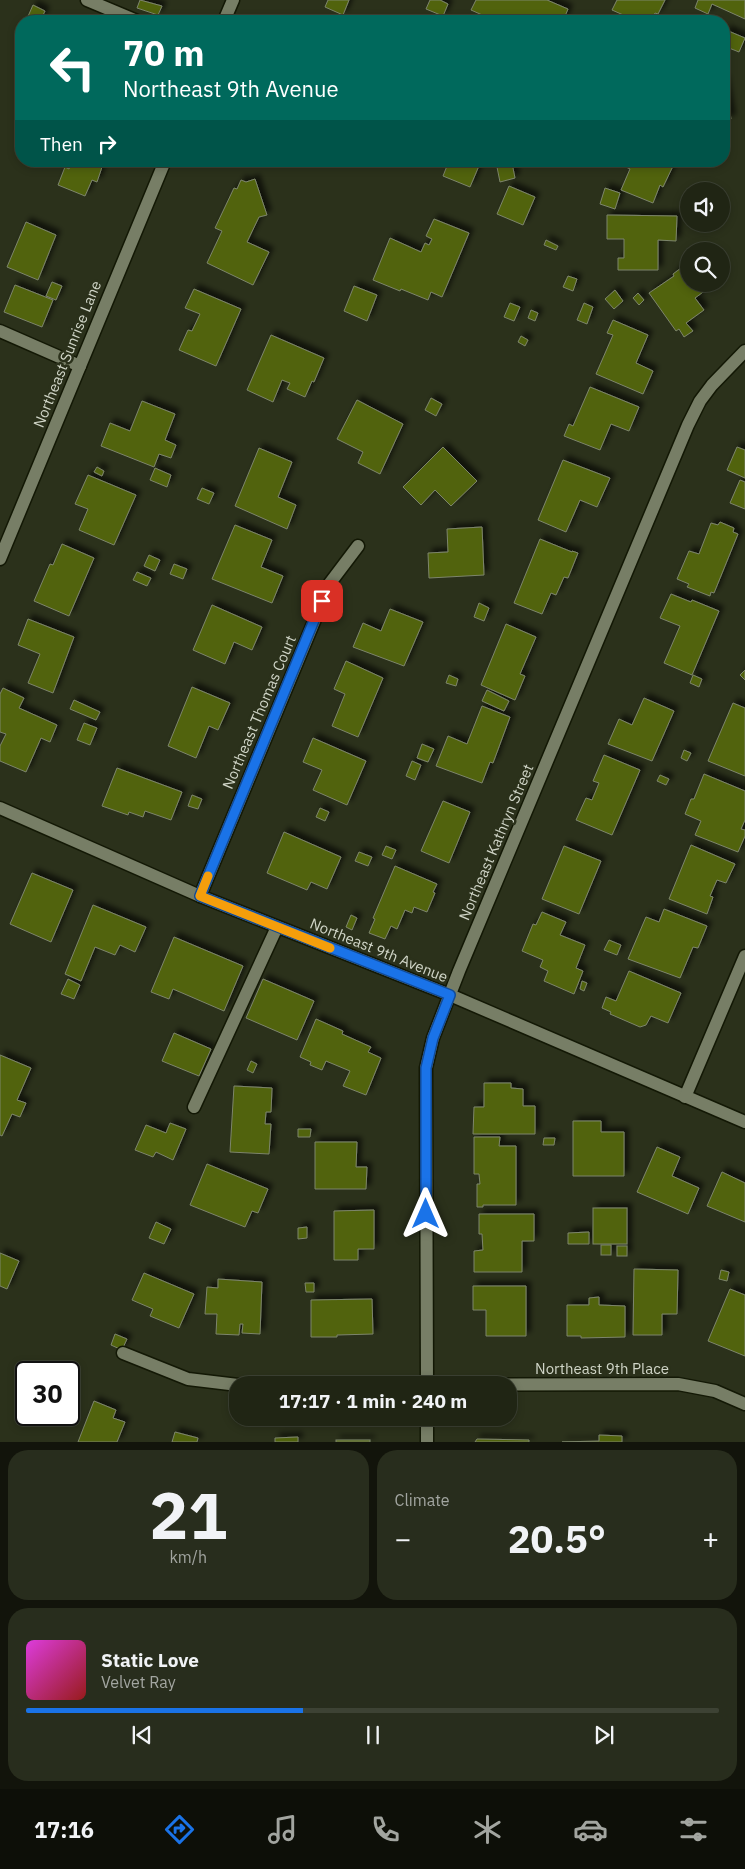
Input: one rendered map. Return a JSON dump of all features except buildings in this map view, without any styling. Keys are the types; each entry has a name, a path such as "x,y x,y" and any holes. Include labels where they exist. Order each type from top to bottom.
{"street":[{"path":"87,0 122,15"},
{"path":"227,15 233,0"},
{"name":"Northeast Sunrise Lane","path":"0,559 3,542 80,366 163,167"},
{"path":"0,331 80,366"},
{"name":"Northeast Kathryn Street","path":"427,1376 426,1068 433,1038 688,425 704,396 745,351"},
{"name":"Northeast Thomas Court","path":"200,896 330,583 358,546"},
{"name":"Northeast 9th Avenue","path":"0,808 200,896 450,995 745,1122"},
{"path":"194,1107 277,927"},
{"path":"685,1097 745,956"},
{"path":"123,1353 188,1379 229,1384"},
{"name":"Northeast 9th Place","path":"517,1384 678,1384 714,1391 745,1404"},
{"path":"427,1426 427,1442"}],"slow traffic":[{"path":"208,876 200,896 330,948"}],"route":[{"path":"322,601 200,896 450,995 433,1038 426,1068 426,1214"}]}
